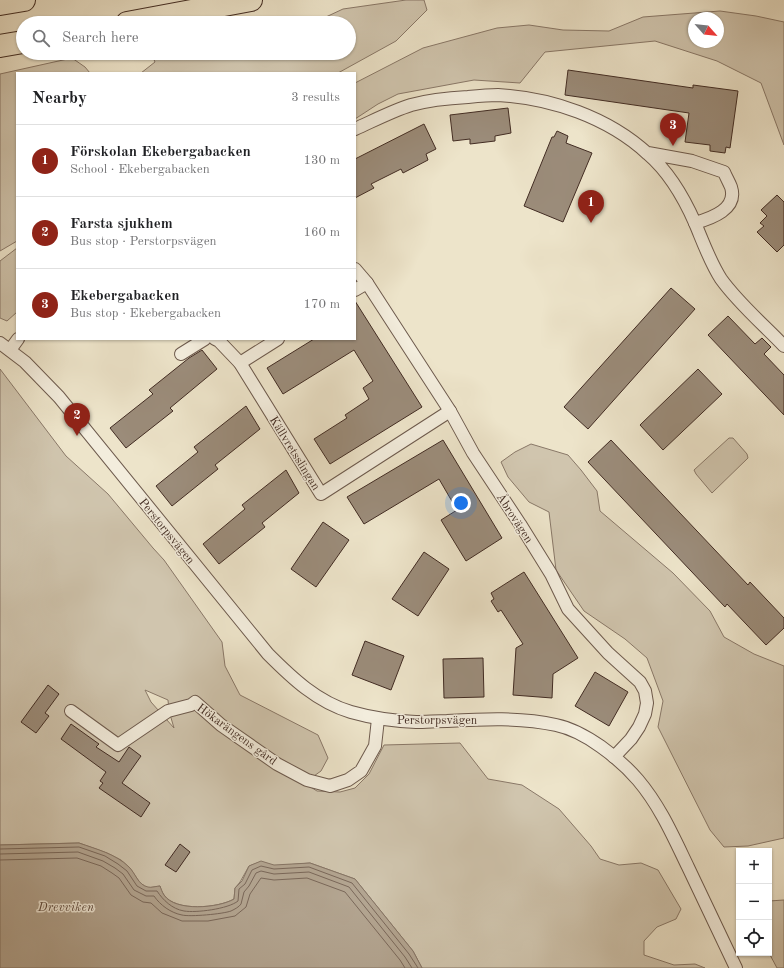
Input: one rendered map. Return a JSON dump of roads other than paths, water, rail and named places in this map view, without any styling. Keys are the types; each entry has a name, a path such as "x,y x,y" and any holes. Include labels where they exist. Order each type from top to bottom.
{"highway":[{"path":"0,4 24,0"},
{"path":"165,16 251,0"},
{"path":"0,46 16,43"}],"street":[{"path":"356,129 411,105 443,98 496,95 533,99 578,111 624,135 648,153 671,180 687,205 711,262 721,279 784,346"},
{"path":"648,153 692,162 724,172 732,188 731,201 722,213 710,219 695,223"},
{"name":"Åbrovägen","path":"356,270 367,283 450,411 473,453 551,574 568,609 608,653 640,682 645,691 647,703 640,727 614,757"},
{"path":"356,289 367,283"},
{"path":"5,346 16,340"},
{"path":"181,354 204,340"},
{"name":"Källvretsslingan","path":"217,340 240,363 321,494 450,411"},
{"path":"240,363 276,340"},
{"name":"Perstorpsvägen","path":"5,346 40,375 59,397 268,654 291,677 314,694 330,703 350,711 378,718 416,722 497,720 534,721 557,725 573,730 614,757 637,779 656,804 671,832 736,968"},
{"name":"Hökarängens gård","path":"71,711 118,745 168,711 190,705 195,702 222,725 277,764 307,780 330,786 348,780 360,771 375,746 378,718"}],"water":[{"name":"Drevviken","path":"79,843 106,852 124,862 139,882 149,887 160,886 164,895 170,900 177,904 187,906 198,907 218,905 234,899 235,888 242,881 249,866 261,861 274,865 310,863 355,879 413,951 422,968 0,968 0,845"}],"place":[{"name":"Ekebergabacken","path":"673,146"},
{"name":"Förskolan Ekebergabacken","path":"591,223"},
{"name":"Farsta sjukhem","path":"77,436"}]}
